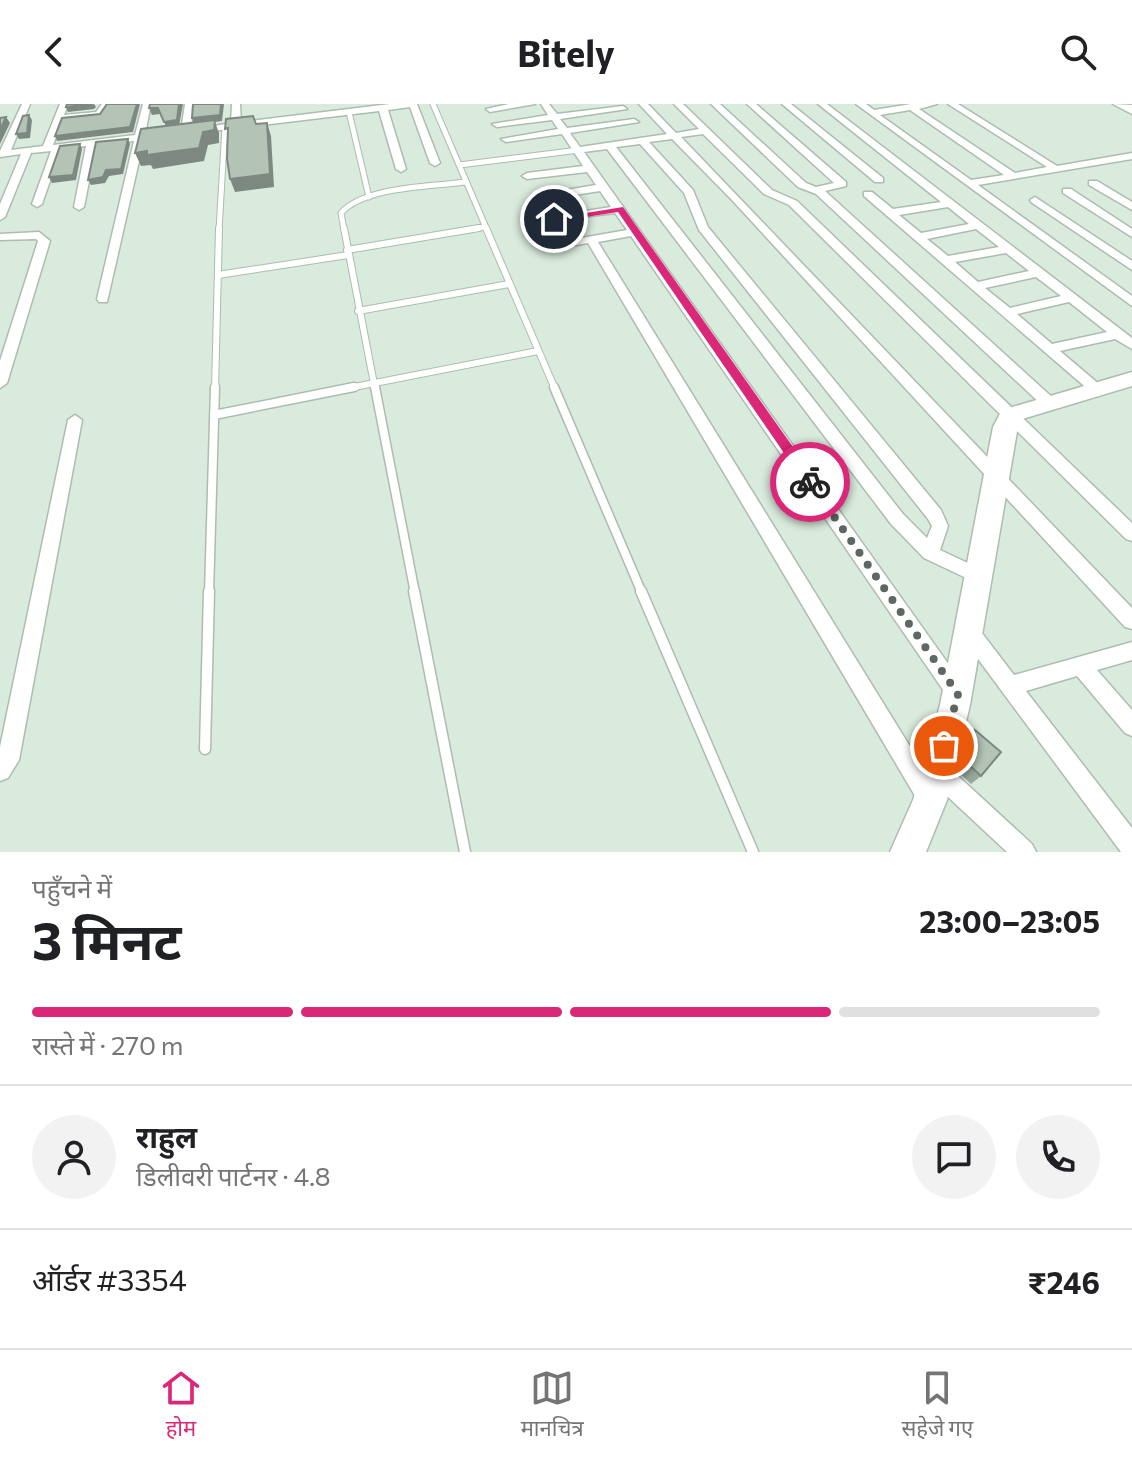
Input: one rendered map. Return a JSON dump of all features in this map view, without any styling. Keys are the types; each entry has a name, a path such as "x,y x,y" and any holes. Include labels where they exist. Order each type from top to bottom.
{"street":[{"path":"2,154 26,104"},
{"path":"37,204 64,104"},
{"path":"59,118 99,114 106,104"},
{"path":"103,299 147,104"},
{"path":"186,131 189,104"},
{"path":"230,126 236,104"},
{"path":"294,104 296,118"},
{"path":"2,154 296,118 322,110 349,112 367,107 410,104 435,163"},
{"path":"490,109 531,104"},
{"path":"545,104 958,694"},
{"path":"643,104 735,197 1132,621"},
{"path":"678,104 768,192 793,203 877,264 1048,402"},
{"path":"715,104 802,185 817,190 842,184 751,104"},
{"path":"786,104 879,180"},
{"path":"822,104 1132,345"},
{"path":"860,104 1132,302"},
{"path":"873,113 933,104"},
{"path":"952,104 1056,169"},
{"path":"1120,104 1132,110"},
{"path":"904,107 1014,177"},
{"path":"383,108 401,169"},
{"path":"497,124 623,109"},
{"path":"506,139 634,122"},
{"path":"579,150 705,131"},
{"path":"642,140 689,192 703,228 935,515 940,526 930,553"},
{"path":"79,207 91,144"},
{"path":"609,145 897,519 930,553 981,577"},
{"path":"0,217 27,151"},
{"path":"972,183 1132,156"},
{"path":"527,176 592,168"},
{"path":"1093,183 1132,207"},
{"path":"542,197 605,187"},
{"path":"817,190 877,264 1010,415 1132,534"},
{"path":"1067,191 1132,234"},
{"path":"868,194 1095,388"},
{"path":"1035,200 1132,266"},
{"path":"891,213 949,204"},
{"path":"554,219 620,209"},
{"path":"918,237 977,226"},
{"path":"570,243 636,232"},
{"path":"0,237 39,235 44,241 0,383"},
{"path":"591,239 930,800"},
{"path":"946,260 1007,249"},
{"path":"975,286 1037,273"},
{"path":"1007,313 1070,298"},
{"path":"1049,349 1117,334"},
{"path":"907,852 920,832 958,694 981,577 1004,427 1010,415 1132,379"},
{"path":"0,770 8,760 9,709 75,420"},
{"path":"971,634 1132,847"},
{"path":"1010,686 1132,651"},
{"path":"1080,665 1132,726"},
{"path":"937,772 1024,852"}],"lane":[{"path":"433,104 753,852"},
{"path":"349,112 369,197"},
{"path":"205,749 218,275 230,126"},
{"path":"459,165 579,150"},
{"path":"465,182 369,197 343,207 341,213 465,852"},
{"path":"218,275 484,227"},
{"path":"358,311 509,284"},
{"path":"214,415 538,351"}],"building":[{"path":"107,104 137,104 130,127 55,136 62,118 100,114"},
{"path":"150,104 179,104 177,120 164,122 158,108 149,108"},
{"path":"193,104 221,104 220,115 192,118"},
{"path":"29,115 27,133 16,134 23,116"},
{"path":"253,116 256,124 267,123 270,174 230,179 226,119"},
{"path":"215,120 214,130 203,132 199,148 147,155 147,151 135,153 141,129"},
{"path":"128,139 121,169 106,170 103,177 88,180 96,142"},
{"path":"80,144 73,175 49,177 60,146"},
{"path":"975,730 1001,752 981,776 967,763"}],"way so far":[{"path":"810,482 958,694 944,746"}],"route":[{"path":"554,219 620,209 810,482"}]}
